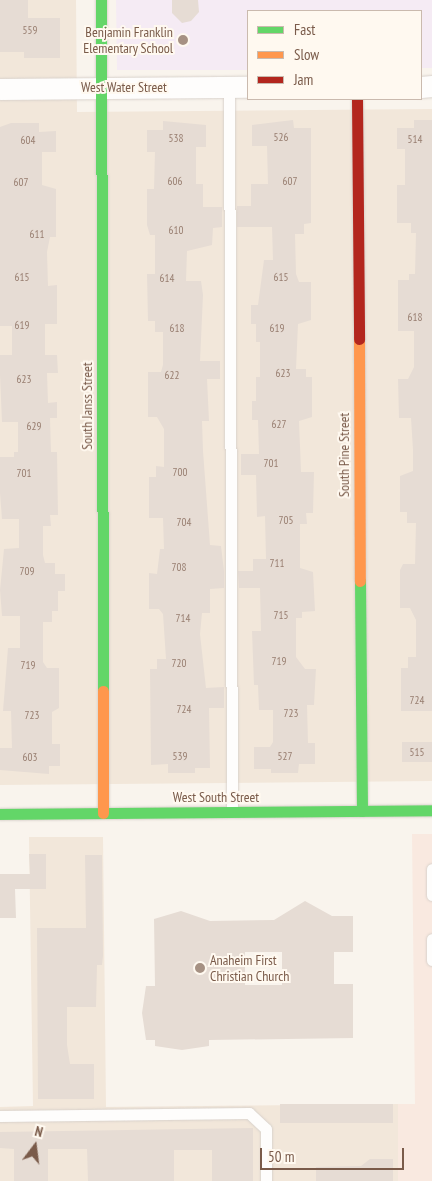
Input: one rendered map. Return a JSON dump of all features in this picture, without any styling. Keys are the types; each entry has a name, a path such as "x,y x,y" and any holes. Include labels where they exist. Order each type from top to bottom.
{"street":[{"name":"South Janss Street","path":"101,0 103,813"},
{"name":"West Water Street","path":"0,89 239,87"},
{"name":"South Pine Street","path":"357,100 362,811"},
{"name":"West South Street","path":"0,814 432,810"}],"lane":[{"path":"232,812 239,87"},
{"path":"432,869 432,895"},
{"path":"432,939 432,960"},
{"path":"0,1116 249,1113 266,1129 266,1181"}],"shaded area":[{"path":"0,0 76,0 77,112 432,109 432,781 0,785"},
{"name":"Benjamin Franklin Elementary School","path":"116,0 432,0 432,68 422,68 422,10 247,10 247,70 117,70"},
{"path":"412,834 432,834 432,1181 398,1181 398,1104 415,1104"},
{"path":"29,837 103,837 106,1107 398,1104 398,1181 0,1181 0,1107 33,1106"}],"building":[{"path":"0,0 28,0 28,18 60,18 60,58 24,58 24,52 0,52"},
{"path":"172,0 198,0 199,12 191,21 182,23 172,13"},
{"path":"293,120 294,128 311,128 311,223 304,224 304,234 295,234 296,274 299,282 311,282 311,320 298,324 296,369 306,369 306,377 312,377 312,417 299,421 301,472 314,472 313,513 306,513 307,524 300,524 300,568 313,572 315,611 302,612 302,618 296,618 296,657 305,669 316,669 314,705 307,705 308,743 315,743 315,764 299,764 298,773 271,773 271,769 254,769 254,747 270,747 273,742 273,710 259,710 258,685 254,685 252,631 261,631 260,588 239,588 238,571 253,571 253,559 266,559 265,516 257,517 256,475 241,475 241,454 259,454 258,420 252,420 252,401 256,401 256,377 260,377 260,342 256,342 256,324 251,324 251,305 258,305 264,260 273,260 272,227 237,227 237,206 251,206 251,184 268,184 267,146 252,146 252,125"},
{"path":"414,120 432,120 432,711 401,711 401,668 408,668 408,657 416,657 416,620 410,608 400,608 400,570 403,564 415,564 416,523 407,523 407,512 400,512 400,476 413,471 413,450 411,418 399,418 398,379 408,379 414,367 414,331 398,331 398,280 409,280 409,274 415,274 416,233 411,233 411,223 397,223 397,185 405,185 405,149 397,149 397,128 414,128"},
{"path":"163,121 206,125 206,147 196,147 196,184 203,184 203,207 222,207 222,227 213,228 212,245 187,251 186,281 201,281 203,295 200,361 220,361 220,379 207,379 209,421 202,421 210,545 221,546 224,571 224,588 210,589 210,613 202,613 200,634 206,688 224,687 224,708 209,708 210,768 195,768 195,773 168,773 168,764 151,765 150,669 157,669 157,659 166,659 163,614 159,609 149,609 149,573 157,574 160,549 164,549 163,518 149,518 149,477 156,477 156,466 164,467 164,429 157,417 148,417 148,372 161,372 163,365 163,332 155,332 155,321 148,321 147,274 155,274 155,235 150,235 147,225 147,189 154,189 155,152 147,152 147,130 163,130"},
{"path":"11,123 39,123 39,132 56,131 56,152 42,152 42,185 56,189 56,237 50,237 47,252 48,286 57,285 57,324 45,324 45,355 57,355 58,373 47,373 48,403 57,402 57,418 50,418 51,452 57,452 58,515 50,515 51,526 43,526 43,555 45,563 55,563 55,574 65,574 65,591 58,591 58,611 52,611 52,622 43,622 43,662 47,668 59,668 59,708 52,712 52,744 60,744 60,766 49,766 49,774 0,770 0,748 12,748 11,711 3,711 8,648 20,648 20,616 2,616 0,590 4,549 19,548 19,519 2,519 0,493 0,457 14,457 14,452 18,452 18,422 2,422 0,375 0,355 12,355 12,326 0,326 0,127"},
{"path":"402,742 432,742 432,762 402,762"},
{"path":"29,854 46,854 46,889 15,889 16,918 0,918 0,874 30,874"},
{"path":"85,855 102,855 103,956 102,965 97,965 96,1007 67,1007 67,1045 70,1064 94,1064 94,1099 38,1099 37,928 86,928"},
{"name":"Anaheim First Christian Church","path":"305,901 332,916 353,916 353,952 334,952 334,984 353,984 353,1038 209,1040 209,1046 182,1050 155,1046 155,1040 146,1040 142,1013 146,986 155,986 154,919 181,911 210,921 274,920","holes":["245,952 282,952 282,985 245,985"]},
{"path":"280,1104 393,1104 393,1123 280,1123"},
{"path":"253,1128 253,1181 212,1181 212,1150 174,1150 174,1181 88,1181 87,1149 48,1149 48,1181 14,1181 14,1149 0,1148 0,1132"},
{"path":"370,1159 393,1159 393,1181 316,1181 316,1167 361,1166"}],"traffic: fast":[{"path":"101,0 103,691"},
{"path":"360,581 362,811"},
{"path":"0,814 432,810"}],"traffic: slow":[{"path":"359,339 360,581"},
{"path":"103,691 103,813"}],"traffic: jam":[{"path":"357,100 359,339"}],"place":[{"name":"Benjamin Franklin Elementary School","path":"183,40"},
{"name":"Anaheim First Christian Church","path":"200,968"}]}
